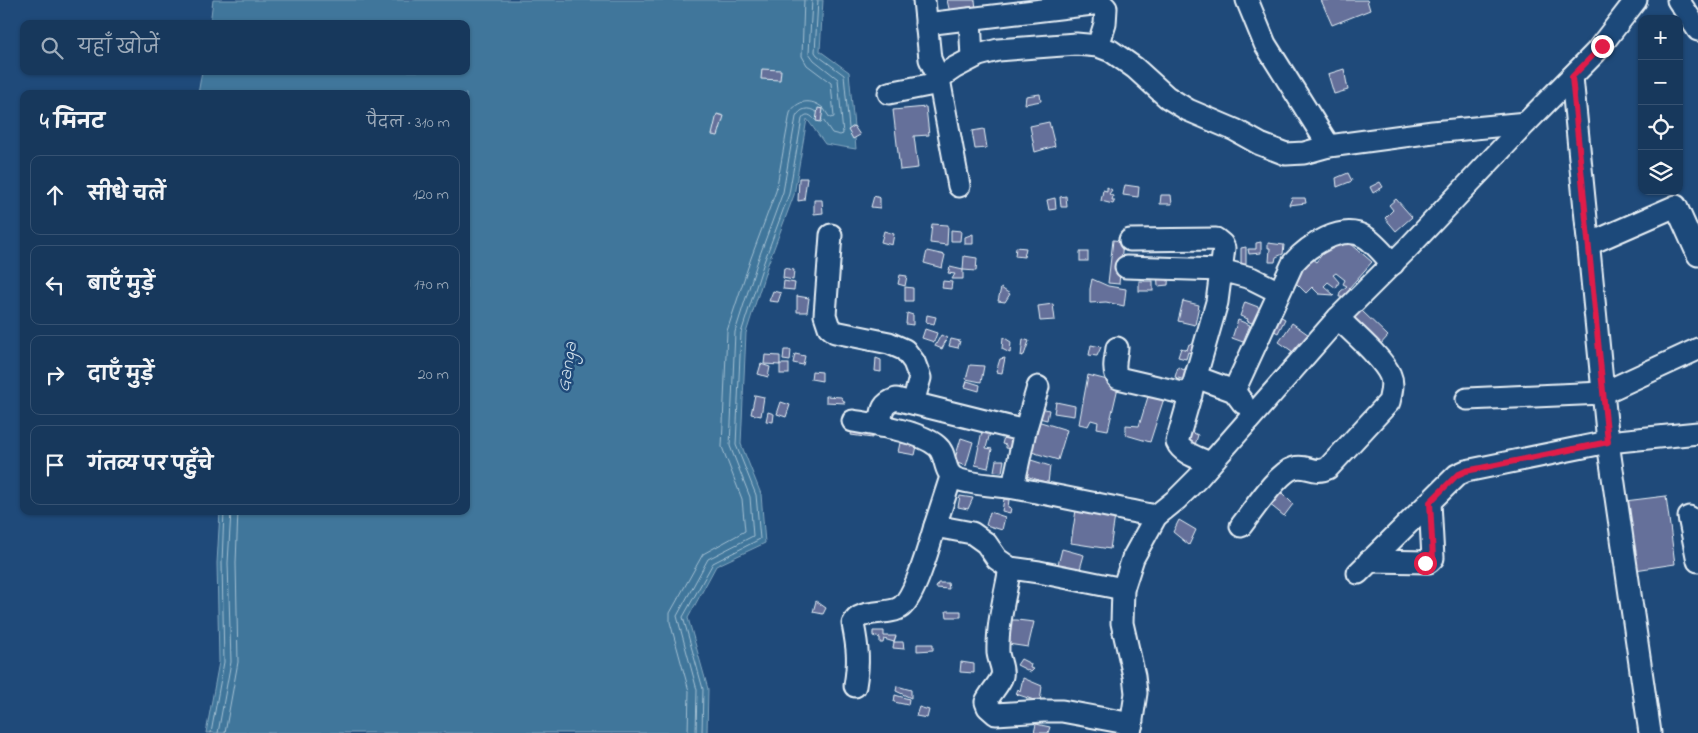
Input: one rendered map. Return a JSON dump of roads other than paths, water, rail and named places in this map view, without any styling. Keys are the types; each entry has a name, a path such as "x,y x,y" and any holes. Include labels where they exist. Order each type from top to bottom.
{"street":[{"path":"924,0 930,59 938,79 959,186"},
{"path":"1247,0 1265,44 1328,146"},
{"path":"1010,568 998,654 1003,673 986,702 988,708 996,714 1043,711 1062,712 1131,728 1136,693 1122,624 1123,589 1133,558 1156,516 1177,498 1210,463 1338,318 1602,46 1636,0"},
{"path":"1678,0 1698,30"},
{"path":"926,24 1101,3 1106,8 1105,24 1098,46"},
{"path":"970,19 972,58"},
{"path":"889,93 929,86 972,58 998,50 1030,46 1076,44 1098,46 1112,51 1135,68 1167,97 1188,110 1235,130 1260,144 1286,154 1304,153 1328,146 1433,132 1526,123"},
{"path":"1572,77 1608,442 1650,733"},
{"path":"1589,244 1676,206 1698,255"},
{"path":"1698,219 1693,221 1698,231"},
{"path":"1234,391 1275,305 1293,262 1301,253 1337,234 1352,232 1365,237 1392,264"},
{"path":"831,235 825,315 829,327 835,332 888,343 905,350 914,362 920,378 913,403"},
{"path":"1130,240 1216,239 1224,248 1217,302 1194,386 1176,442 1184,452 1210,463"},
{"path":"1126,267 1221,270 1251,278 1280,292"},
{"path":"1241,526 1277,480 1286,472 1302,467 1316,472 1328,468 1388,402 1392,390 1390,375 1382,363 1338,318"},
{"path":"1117,348 1115,375 1118,378 1234,391 1243,404 1248,420"},
{"path":"1467,399 1603,392 1698,348"},
{"path":"1014,488 1025,431 1038,387"},
{"path":"880,426 882,410 889,402 896,399 1025,431"},
{"path":"853,421 880,426 924,439 937,446 943,454 951,477 960,480 1014,488 1156,516"},
{"path":"1430,502 1433,558 1429,562 1364,567 1457,475 1466,471 1608,442 1698,433"},
{"path":"855,686 859,664 854,621 869,614 892,612 907,602 922,566 951,477"},
{"path":"1689,517 1698,561"},
{"path":"935,526 972,533 986,543 997,559 1010,568 1123,589"}],"water":[{"name":"Ganga","path":"213,0 823,0 820,51 849,72 856,149 825,144 807,119 794,195 768,264 746,333 741,444 761,494 765,543 716,566 688,618 708,689 707,733 206,733 219,662 217,563 220,515 470,515 470,90 199,90 201,75 470,75 470,20 210,20"}]}
